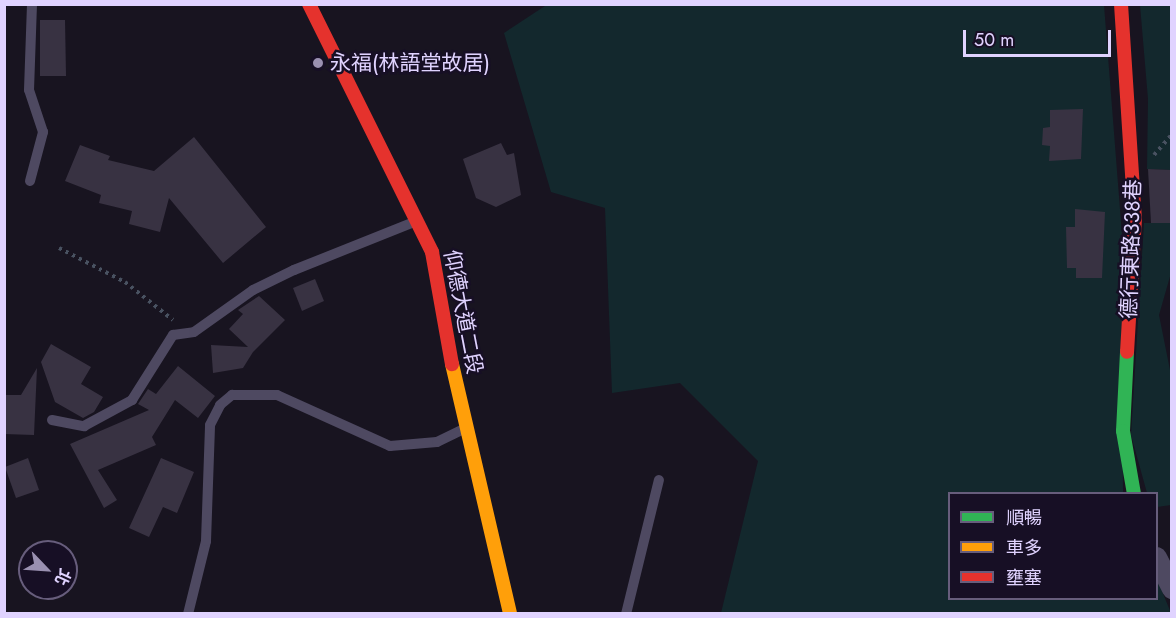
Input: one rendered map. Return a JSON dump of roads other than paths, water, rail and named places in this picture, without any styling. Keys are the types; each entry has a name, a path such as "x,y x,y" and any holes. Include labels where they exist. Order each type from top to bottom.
{"main road":[{"name":"仰德大道二段","path":"309,4 432,252 465,428 510,614"},
{"name":"德行東路338巷","path":"1121,4 1135,218 1123,431 1134,492"}],"street":[{"path":"1158,561 1172,588"}],"lane":[{"path":"30,181 43,132 29,90 32,4"},
{"path":"52,420 84,426 132,400 173,335 185,331 194,332 253,290 294,270 417,221"},
{"path":"188,614 206,541 210,425 220,405 232,395 277,395 390,446 436,442 465,428"},
{"path":"626,614 659,480"}],"place":[{"name":"永福(林語堂故居)","path":"318,63"}]}
